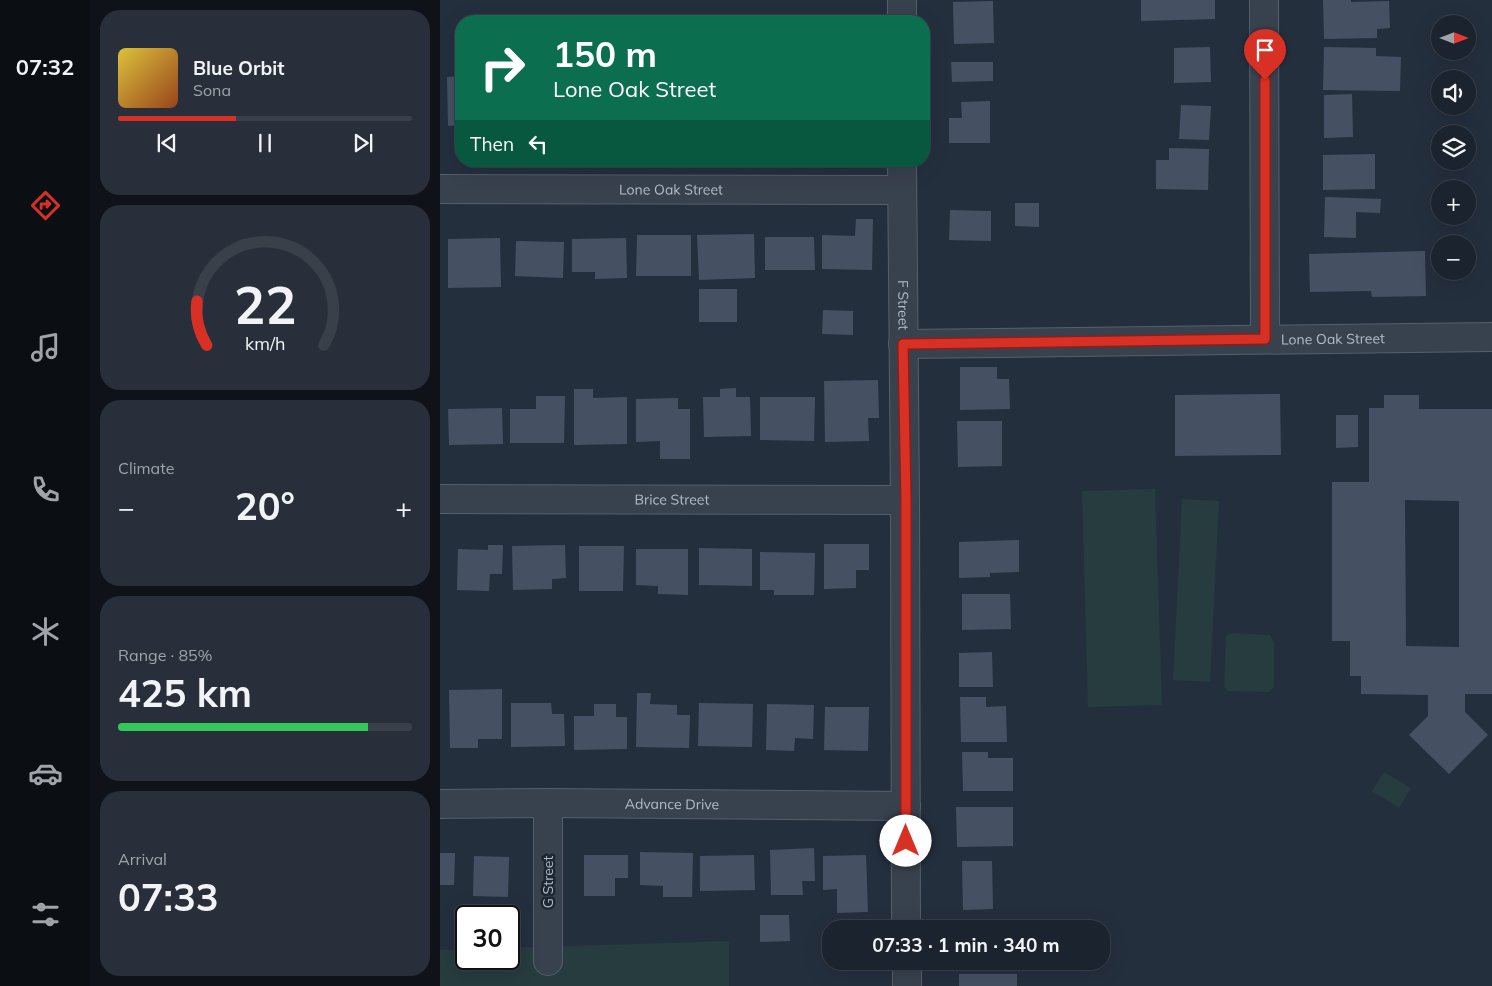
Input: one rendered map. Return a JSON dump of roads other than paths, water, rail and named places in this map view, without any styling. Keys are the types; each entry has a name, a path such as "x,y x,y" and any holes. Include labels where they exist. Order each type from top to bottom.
{"street":[{"path":"902,0 902,15"},
{"path":"1264,0 1265,339"},
{"name":"F Street","path":"902,167 906,500 906,920"},
{"name":"Lone Oak Street","path":"440,189 901,190"},
{"name":"Lone Oak Street","path":"903,344 1492,337"},
{"name":"Brice Street","path":"440,499 906,500"},
{"name":"G Street","path":"548,803 548,961"},
{"name":"Advance Drive","path":"440,804 906,806"},
{"path":"906,970 907,986"}]}
